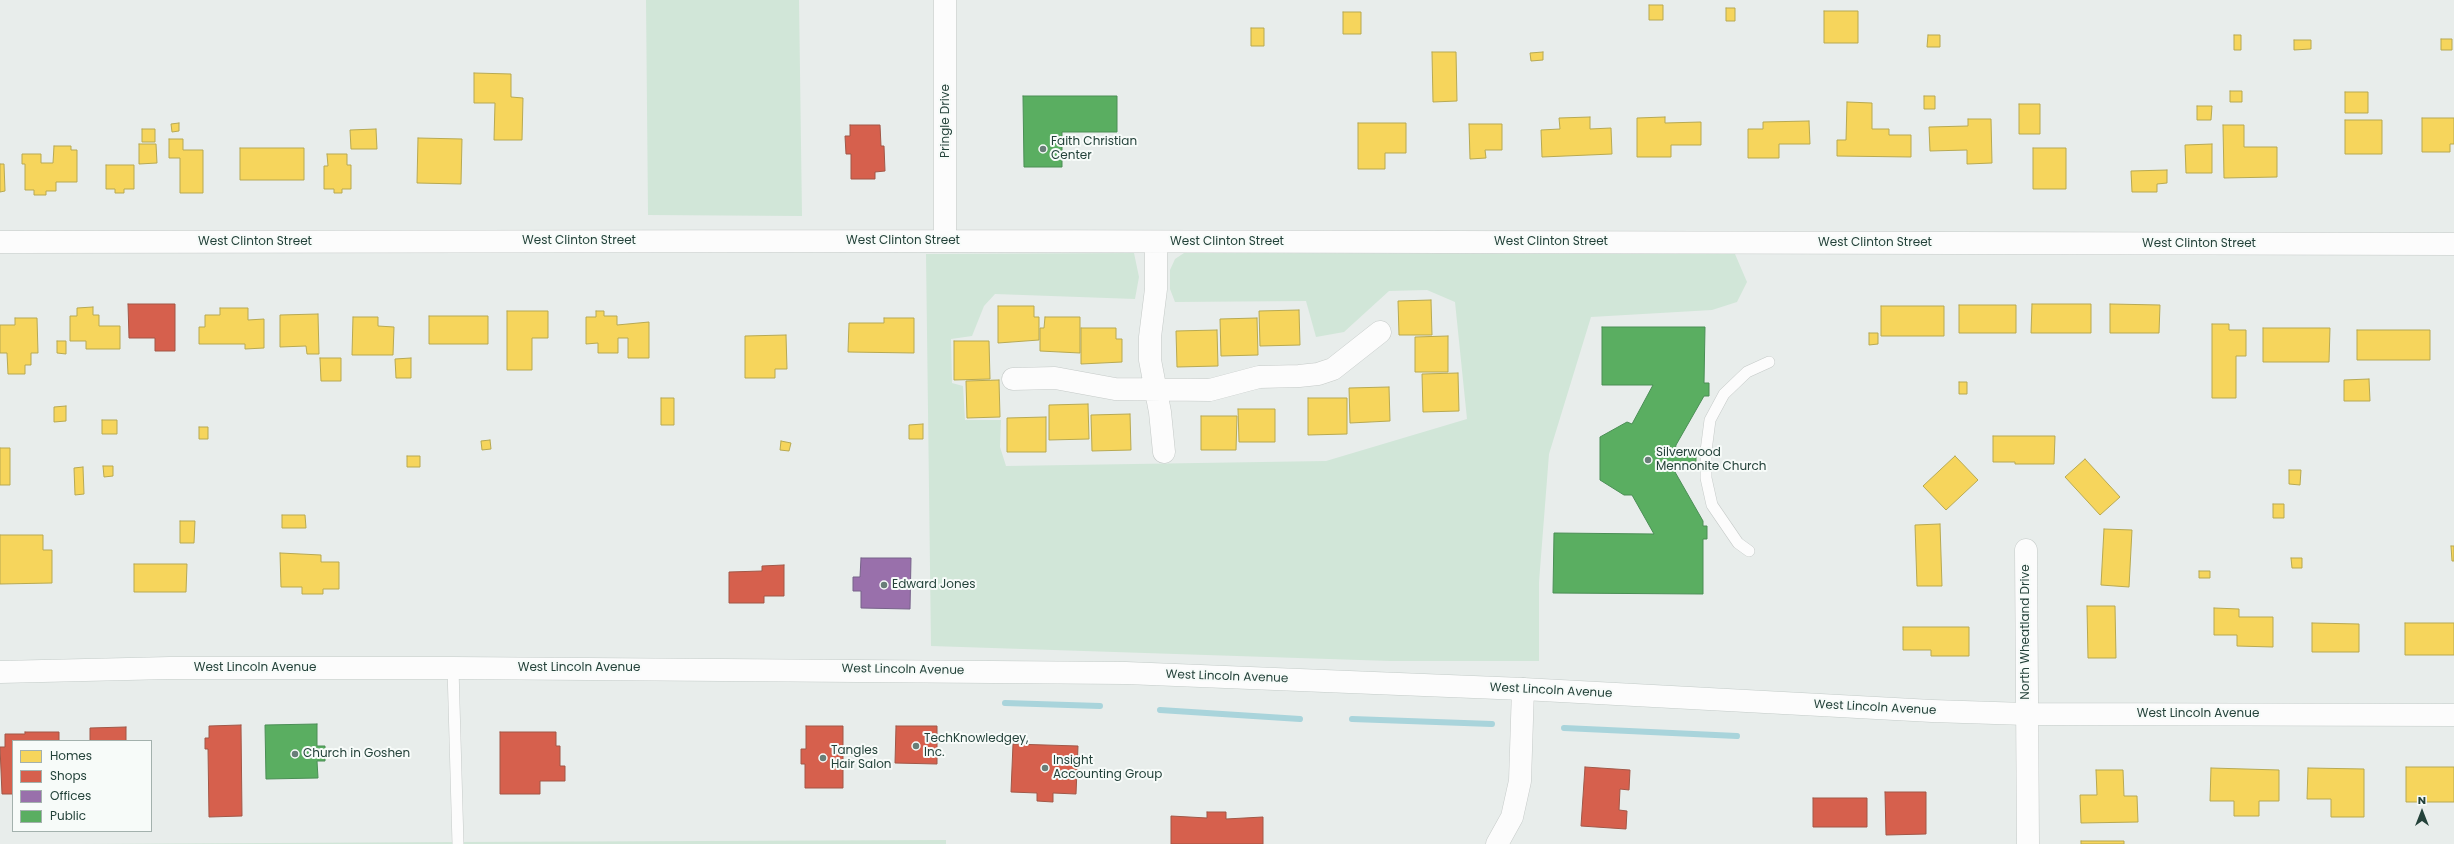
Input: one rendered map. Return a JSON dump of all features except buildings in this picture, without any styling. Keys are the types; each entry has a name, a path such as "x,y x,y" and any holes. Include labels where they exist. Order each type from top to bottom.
{"street":[{"name":"Pringle Drive","path":"945,0 945,241"},
{"name":"West Clinton Street","path":"0,242 945,241 2454,244"},
{"path":"1156,242 1156,289 1150,337 1150,360 1160,412 1164,452"},
{"path":"1013,379 1055,378 1115,389 1210,390 1259,376 1318,374 1333,369 1348,359 1380,332"},
{"name":"North Wheatland Drive","path":"2026,550 2028,844"},
{"name":"West Lincoln Avenue","path":"0,672 170,668 453,668 1126,673 1523,689 1932,711 2026,714 2454,715"},
{"path":"1497,844 1512,817 1520,781 1523,689"}],"lane":[{"path":"1749,551 1738,543 1712,505 1706,478 1706,451 1710,420 1724,394 1747,372 1769,362"},
{"path":"453,668 458,844"}],"green space":[{"path":"646,0 799,0 802,216 648,215"},
{"path":"1134,253 1139,277 1135,299 995,294 984,306 972,336 951,339 952,383 963,386 965,420 1001,420 1000,447 1006,466 1326,461 1467,419 1455,302 1427,290 1389,291 1344,332 1316,337 1306,301 1175,302 1170,289 1170,270 1175,259 1184,253 1735,254 1747,282 1737,302 1712,310 1591,317 1549,454 1539,582 1539,661 1390,661 931,646 926,254"},
{"path":"946,840 946,844 79,844 458,842"}],"waterway":[{"path":"1005,703 1100,706"},
{"path":"1160,710 1300,719"},
{"path":"1352,719 1492,724"},
{"path":"1564,728 1737,736"}],"place":[{"name":"Faith Christian Center","path":"1043,149"},
{"name":"Silverwood Mennonite Church","path":"1648,460"},
{"name":"Edward Jones","path":"884,585"},
{"name":"TechKnowledgey, Inc.","path":"916,746"},
{"name":"Church in Goshen","path":"295,754"},
{"name":"Tangles Hair Salon","path":"823,758"},
{"name":"Insight Accounting Group","path":"1045,768"}]}
